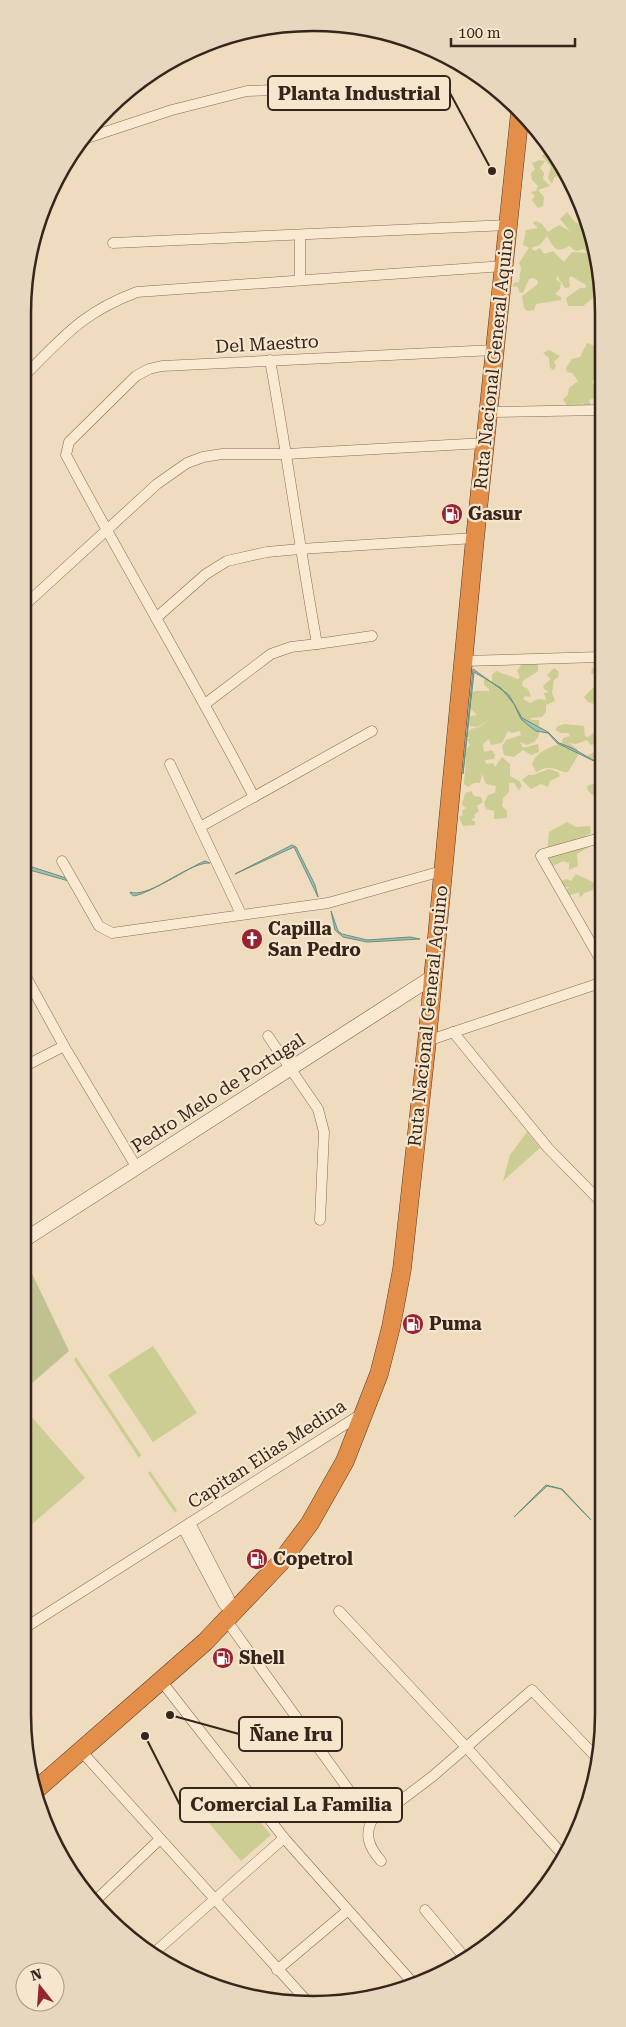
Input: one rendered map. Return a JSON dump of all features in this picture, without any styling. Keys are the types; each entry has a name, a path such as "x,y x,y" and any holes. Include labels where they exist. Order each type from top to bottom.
{"highway":[{"name":"Ruta Nacional General Aquino","path":"41,1786 162,1682 230,1611 280,1563 310,1523 345,1461 366,1411 391,1327 402,1269 427,1040 431,978 475,538 519,121"}],"street":[{"path":"93,136 172,110 238,92 360,86"},
{"path":"113,243 300,236 508,225"},
{"path":"300,236 300,279"},
{"path":"31,369 75,325 87,316 113,301 137,292 504,266"},
{"name":"Del Maestro","path":"106,530 66,455 69,442 132,380 149,369 162,366 270,360 495,350"},
{"path":"270,360 287,454 300,549 318,644"},
{"path":"489,412 595,410"},
{"path":"31,598 156,484 187,463 203,457 222,454 287,454 485,443"},
{"path":"106,530 205,704 254,797"},
{"path":"156,618 206,574 227,561 267,552 475,538"},
{"path":"205,704 271,654 291,647 372,636"},
{"path":"463,661 595,657"},
{"path":"200,827 372,731"},
{"path":"170,764 241,914"},
{"path":"595,839 541,856 595,948"},
{"path":"62,861 99,926 112,933 328,903 442,871"},
{"name":"Pedro Melo de Portugal","path":"31,1235 431,978"},
{"path":"427,1040 595,985"},
{"path":"31,986 64,1046 137,1168"},
{"path":"453,1032 548,1148 595,1196"},
{"path":"268,1036 318,1109 323,1120 320,1220"},
{"path":"31,1063 64,1046"},
{"name":"Capitan Elias Medina","path":"366,1411 186,1525 224,1606 230,1611 357,1802 367,1814 375,1815"},
{"path":"31,1624 186,1525"},
{"path":"339,1611 467,1748 559,1851"},
{"path":"162,1682 284,1838 409,1979"},
{"path":"381,1861 372,1850 367,1838 368,1829 375,1815 396,1804 467,1748 532,1690 592,1752"},
{"path":"82,1752 302,1995"},
{"path":"158,1949 284,1838"},
{"path":"100,1899 160,1839"},
{"path":"277,1970 347,1910"},
{"path":"425,1910 461,1953"}],"green space":[{"path":"545,152 559,175 554,178 552,184 548,178 551,167 542,156"},
{"path":"540,160 545,161 540,168 544,173 543,179 550,186 538,190 544,197 543,206 538,208 532,200 535,196 531,192 536,191 538,186 532,180 531,173 535,169 532,163"},
{"path":"567,212 575,222 581,224 589,258 594,299 583,306 568,306 566,298 580,288 585,288 586,285 571,276 569,278 570,287 565,288 557,276 556,279 561,283 560,289 555,294 561,297 561,300 536,304 534,310 527,311 524,308 522,296 538,284 537,280 529,279 523,293 519,292 518,287 512,286 514,283 519,282 521,268 519,263 529,248 523,245 526,230 538,228 533,223 536,221 542,224 548,232 559,225 570,231 560,219","holes":["547,236 553,246 558,249 569,246 576,251 584,249 586,253 572,252 564,262 553,251 544,254 540,248 535,251 531,248 540,245"]},
{"path":"587,343 595,346 595,378 592,382 595,385 595,398 589,400 591,407 584,407 582,402 581,408 567,406 563,399 568,395 569,388 578,381 572,373 567,372 566,368 572,359 580,357"},
{"path":"549,350 560,356 554,362 556,366 554,370 550,368 549,358 543,353"},
{"path":"522,664 538,664 538,671 523,681 522,686 528,689 531,697 525,696 523,699 530,703 538,699 546,700 544,693 549,692 543,686 551,679 547,675 554,668 559,672 558,677 554,680 552,693 555,701 546,705 546,712 542,717 530,718 532,720 539,720 539,736 534,742 527,745 520,742 523,748 538,744 539,752 531,755 523,750 514,757 504,755 502,746 506,740 521,735 520,731 512,733 508,731 502,743 491,745 489,739 483,744 484,752 492,750 495,755 494,759 485,760 486,764 493,763 495,767 502,757 510,764 510,776 519,781 522,786 519,790 514,783 509,783 509,792 503,798 502,806 507,811 507,818 494,819 494,811 486,809 484,803 488,795 495,793 496,786 486,784 482,774 480,783 474,783 468,787 464,784 466,763 464,751 470,745 467,740 470,737 466,737 466,734 471,729 479,727 490,720 477,727 470,726 468,717 477,715 470,708 472,701 469,694 475,691 489,691 484,685 484,680 488,677 489,681 492,681 492,675 496,671 518,679 520,677 517,671"},
{"path":"595,667 595,675 591,673 592,668"},
{"path":"595,686 595,704 588,702 584,697"},
{"path":"565,724 584,726 585,736 588,737 595,732 595,744 591,745 587,740 576,744 569,743 577,749 579,754 568,772 545,768 536,772 532,764 537,756 549,748 562,743 563,738 570,736 568,733 561,733 555,730 558,726"},
{"path":"595,751 595,763 593,760 586,757"},
{"path":"549,769 558,772 560,776 550,781 548,787 541,784 531,789 522,780 528,775"},
{"path":"595,783 595,797 588,791 587,786"},
{"path":"471,791 474,796 481,797 483,802 477,806 479,811 474,815 475,818 471,819 475,822 475,825 463,826 459,817 463,815 462,811 466,808 462,805 465,793"},
{"path":"567,822 576,827 590,826 591,833 576,841 559,845 588,844 589,847 577,854 578,866 569,870 569,863 563,861 551,867 546,865 549,832"},
{"path":"576,874 595,883 593,890 584,893 580,898 579,892 568,896 565,890 570,887 561,887 559,882 566,879 571,881"},
{"path":"527,1132 540,1148 503,1181 510,1155"},
{"path":"31,1272 69,1351 31,1384"},
{"path":"153,1346 197,1413 153,1442 108,1375"},
{"path":"76,1357 141,1455 139,1458 74,1360"},
{"path":"31,1416 85,1478 31,1525"},
{"path":"150,1471 177,1510 175,1513 148,1473"},
{"path":"239,1796 271,1835 241,1861 208,1822"}],"shaded area":[{"path":"473,669 492,682 474,672 463,774"},
{"path":"503,691 509,695 522,718 548,732 559,743 572,748 595,762 557,743 548,733 536,731 521,719 514,704"},
{"path":"292,845 296,847 315,885 318,897 294,847 235,874"},
{"path":"205,861 210,863 202,864 190,869"},
{"path":"31,867 69,879 69,881 31,870"},
{"path":"157,887 134,896 130,892 137,893"},
{"path":"331,911 338,931 342,934 367,940 410,937 420,939 367,942 343,937 335,930"},
{"path":"546,1485 562,1489 591,1520 561,1489 547,1486 514,1517"}],"place":[{"name":"Planta Industrial","path":"492,171"},
{"name":"Gasur","path":"452,514"},
{"name":"Capilla San Pedro","path":"252,939"},
{"name":"Puma","path":"413,1324"},
{"name":"Copetrol","path":"257,1559"},
{"name":"Shell","path":"223,1658"},
{"name":"Ñane Iru","path":"170,1715"},
{"name":"Comercial La Familia","path":"145,1736"}]}
